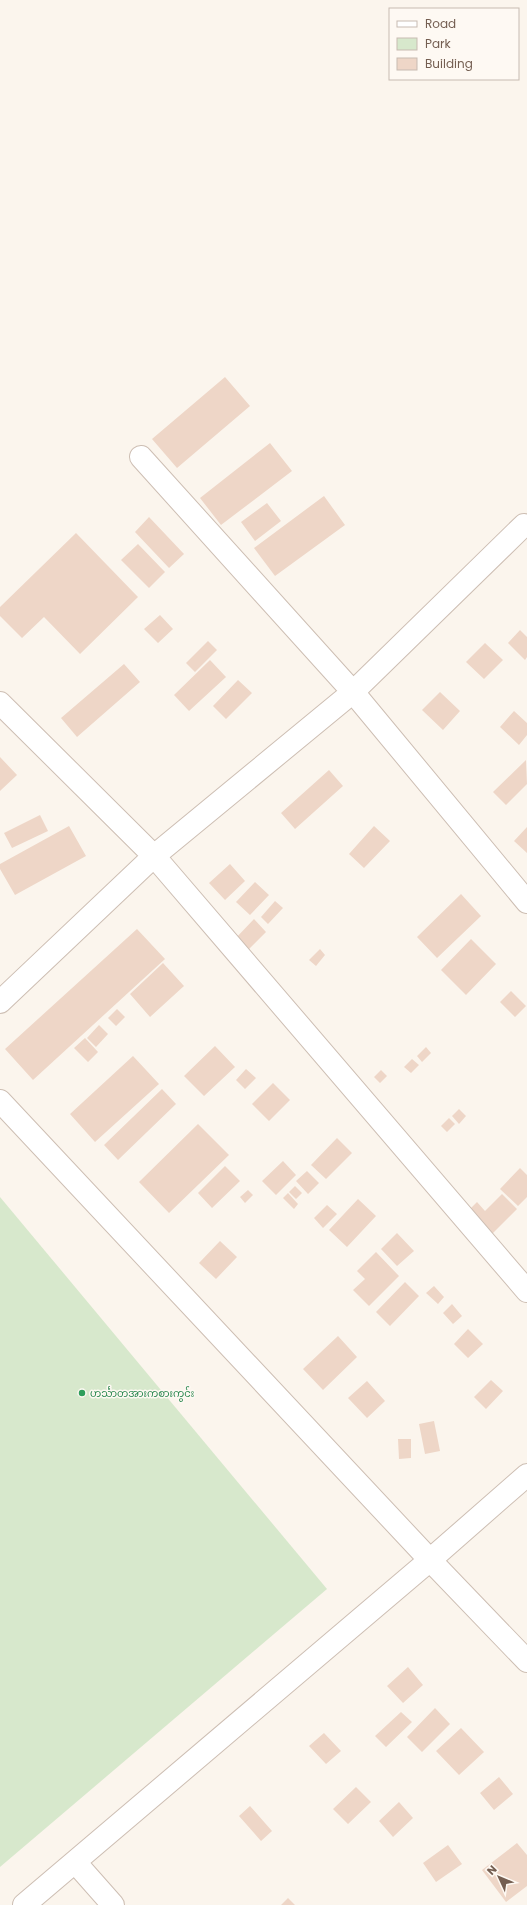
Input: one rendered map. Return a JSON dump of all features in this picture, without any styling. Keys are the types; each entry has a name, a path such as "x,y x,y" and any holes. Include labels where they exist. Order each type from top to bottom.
{"street":[{"path":"142,457 353,692 527,902"},
{"path":"0,1002 154,856 353,692 524,525"},
{"path":"0,703 154,856 527,1291"},
{"path":"0,1101 430,1560 527,1661"},
{"path":"24,1905 430,1560 527,1475"},
{"path":"75,1862 113,1905"}],"green space":[{"name":"ဟင်္သာတအားကစားကွင်း","path":"0,1197 327,1589 0,1867"}],"building":[{"path":"225,377 250,406 177,468 152,439"},
{"path":"270,443 292,471 221,525 200,498"},
{"path":"324,496 345,525 275,576 254,548"},
{"path":"267,503 281,521 255,541 241,522"},
{"path":"149,517 184,554 169,568 135,532"},
{"path":"76,533 138,597 80,654 44,617 22,638 0,616 0,607"},
{"path":"138,544 165,572 149,588 121,560"},
{"path":"160,615 173,629 158,643 144,629"},
{"path":"520,630 527,637 527,657 525,660 508,643"},
{"path":"208,641 217,650 195,672 186,663"},
{"path":"485,643 503,660 484,679 466,662"},
{"path":"210,660 226,677 189,711 174,695"},
{"path":"124,664 140,682 77,737 61,718"},
{"path":"238,680 252,693 226,719 213,706"},
{"path":"440,692 460,711 443,730 422,710"},
{"path":"514,711 527,723 527,735 519,745 500,727"},
{"path":"0,757 17,775 0,791"},
{"path":"526,760 527,784 506,805 493,792"},
{"path":"329,770 343,786 295,829 281,813"},
{"path":"40,815 48,831 12,848 4,833"},
{"path":"69,826 86,856 15,895 0,869 0,864"},
{"path":"374,826 390,841 364,868 349,854"},
{"path":"527,827 527,853 514,841"},
{"path":"230,864 245,881 225,900 209,883"},
{"path":"255,882 269,895 250,915 236,902"},
{"path":"461,894 481,916 437,958 417,937"},
{"path":"275,901 283,908 268,924 261,917"},
{"path":"254,919 266,932 246,952 234,940"},
{"path":"137,929 165,959 33,1080 5,1049"},
{"path":"471,939 496,964 466,995 441,970"},
{"path":"320,949 325,955 316,966 309,960"},
{"path":"163,963 184,986 150,1017 130,994"},
{"path":"511,991 526,1006 515,1017 500,1002"},
{"path":"117,1009 125,1017 116,1026 108,1018"},
{"path":"99,1025 108,1034 96,1047 87,1038"},
{"path":"85,1038 98,1052 88,1062 74,1048"},
{"path":"215,1046 235,1067 204,1096 184,1076"},
{"path":"426,1047 431,1053 422,1062 417,1056"},
{"path":"133,1056 159,1084 95,1142 70,1114"},
{"path":"412,1059 419,1065 411,1073 404,1067"},
{"path":"246,1069 256,1078 245,1089 236,1080"},
{"path":"381,1070 387,1076 380,1083 374,1077"},
{"path":"273,1083 290,1100 269,1121 252,1104"},
{"path":"162,1089 176,1104 118,1160 104,1145"},
{"path":"459,1109 466,1116 459,1124 452,1116"},
{"path":"449,1118 455,1124 447,1132 441,1126"},
{"path":"198,1124 229,1155 169,1213 139,1182"},
{"path":"337,1138 352,1153 326,1179 311,1165"},
{"path":"283,1161 296,1175 276,1195 262,1181"},
{"path":"225,1166 240,1181 212,1208 198,1193"},
{"path":"520,1168 527,1175 527,1197 518,1206 500,1189"},
{"path":"307,1171 319,1183 308,1194 296,1181"},
{"path":"295,1186 302,1193 296,1199 289,1192"},
{"path":"248,1190 253,1195 245,1203 240,1197"},
{"path":"288,1193 298,1204 294,1209 283,1198"},
{"path":"502,1194 517,1209 489,1237 465,1214 477,1202 485,1211"},
{"path":"358,1199 376,1216 347,1247 329,1230"},
{"path":"327,1205 337,1214 323,1228 314,1218"},
{"path":"397,1233 414,1251 397,1266 381,1249"},
{"path":"220,1241 237,1257 216,1279 199,1263"},
{"path":"376,1252 399,1276 369,1306 353,1290 365,1279 357,1271"},
{"path":"405,1282 419,1296 390,1326 376,1312"},
{"path":"434,1286 444,1297 438,1304 426,1293"},
{"path":"452,1304 462,1316 453,1324 443,1313"},
{"path":"468,1329 483,1344 468,1358 454,1344"},
{"path":"338,1336 357,1357 323,1390 303,1369"},
{"path":"491,1380 503,1391 486,1409 474,1397"},
{"path":"367,1381 385,1401 367,1418 348,1398"},
{"path":"434,1421 440,1451 425,1454 419,1424"},
{"path":"398,1439 411,1439 411,1458 399,1459"},
{"path":"408,1667 423,1685 403,1703 387,1686"},
{"path":"435,1708 450,1724 422,1752 407,1737"},
{"path":"401,1712 412,1722 386,1747 375,1736"},
{"path":"461,1728 484,1752 459,1775 436,1751"},
{"path":"324,1733 341,1751 326,1764 309,1746"},
{"path":"499,1777 513,1794 494,1810 480,1793"},
{"path":"356,1787 371,1802 348,1824 333,1809"},
{"path":"399,1802 413,1818 393,1837 379,1821"},
{"path":"250,1806 272,1831 261,1841 239,1816"},
{"path":"517,1843 527,1855 527,1886 506,1902 482,1870"},
{"path":"448,1845 462,1864 436,1882 423,1863"},
{"path":"288,1898 295,1905 281,1905"}],"place":[{"name":"ဟင်္သာတအားကစားကွင်း","path":"82,1393"}]}
